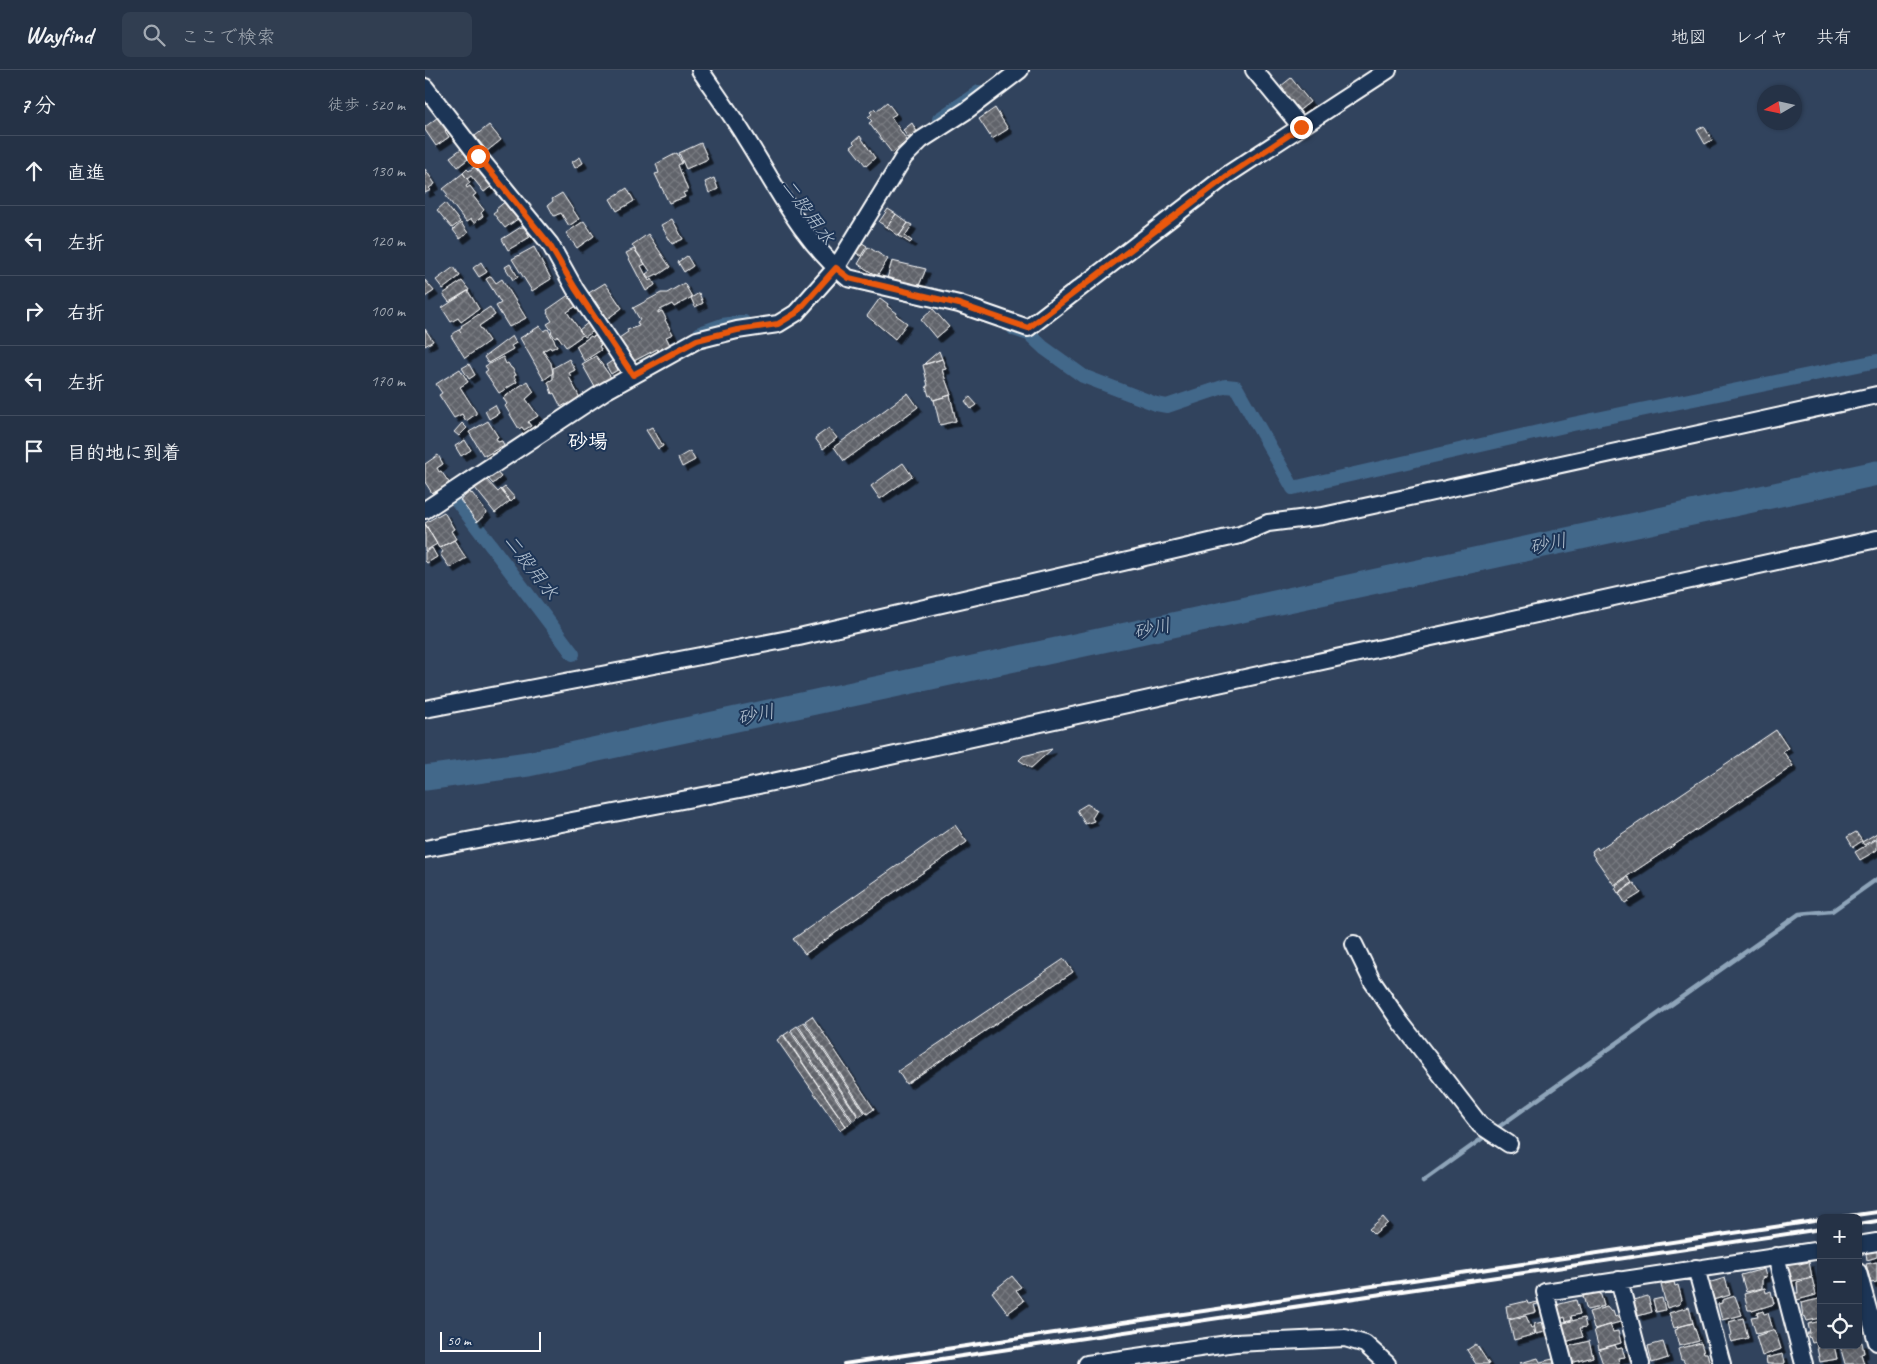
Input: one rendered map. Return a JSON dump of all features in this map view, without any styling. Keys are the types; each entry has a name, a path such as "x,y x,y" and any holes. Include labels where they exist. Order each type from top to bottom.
{"street":[{"path":"700,70 745,137 793,217 836,268 849,278 959,304 1028,328 1227,176 1388,70"},
{"path":"425,510 605,391 697,340 737,330 778,324 796,313 836,268 904,157 921,140 965,111 1020,70"},
{"path":"1255,70 1301,127"},
{"path":"425,87 549,244 575,288 633,375"},
{"path":"425,710 799,636 1240,535 1268,523 1323,516 1877,395"},
{"path":"425,849 745,788 1877,538"},
{"path":"1355,944 1357,953 1372,981 1401,1023 1480,1125 1509,1144"},
{"path":"1862,1244 1877,1242"},
{"path":"1563,1364 1545,1292 1817,1251"},
{"path":"1776,1256 1804,1364"},
{"path":"1696,1268 1722,1364"},
{"path":"1619,1280 1641,1364"},
{"path":"1862,1287 1877,1342"},
{"path":"1087,1364 1235,1344 1345,1338 1365,1344 1387,1364"}],"building":[{"path":"1291,78 1310,102 1297,112 1283,95 1286,93 1281,86"},
{"path":"887,102 896,114 891,117 906,139 906,142 892,153 869,123 872,121 868,117 872,114 870,112 874,109 876,111"},
{"path":"995,108 1008,129 992,139 979,119"},
{"path":"438,117 447,129 445,131 449,137 436,146 425,130 425,127"},
{"path":"912,123 917,132 908,138 903,130"},
{"path":"489,125 501,140 487,151 475,136"},
{"path":"1704,126 1712,140 1705,144 1697,130"},
{"path":"860,136 875,158 866,166 851,147 855,144 853,142"},
{"path":"701,143 708,159 686,169 679,153"},
{"path":"461,149 468,159 458,167 450,157"},
{"path":"677,153 682,163 678,165 688,191 683,193 685,197 669,203 655,174 659,173 656,164"},
{"path":"580,157 583,163 575,168 572,162"},
{"path":"477,165 493,185 484,192 471,176 467,179 463,173"},
{"path":"425,169 435,184 429,188 431,190 425,193"},
{"path":"463,173 470,183 466,186 467,188 470,186 476,194 473,196 484,210 481,213 483,216 474,223 471,219 466,222 446,196 448,195 443,189"},
{"path":"714,178 718,189 709,193 705,182"},
{"path":"627,188 634,201 617,211 610,199"},
{"path":"562,193 579,219 569,226 561,213 554,216 548,205 553,201 552,199"},
{"path":"506,201 519,218 505,228 493,213"},
{"path":"445,203 460,222 452,228 437,210"},
{"path":"888,209 896,214 887,227 879,222"},
{"path":"896,214 908,223 899,236 887,227"},
{"path":"672,219 683,239 672,244 661,225"},
{"path":"584,221 594,236 577,248 566,233"},
{"path":"461,223 468,233 460,239 453,230"},
{"path":"908,223 912,225 905,236 912,241 910,243 899,236"},
{"path":"524,227 530,237 508,250 502,239"},
{"path":"648,234 670,267 658,275 649,278 646,274 650,271 632,245"},
{"path":"859,241 867,246 861,256 853,251"},
{"path":"534,247 551,279 532,291 512,259"},
{"path":"868,247 888,259 877,276 858,264"},
{"path":"634,249 645,264 641,266 649,281 652,279 655,285 646,291 626,253"},
{"path":"687,256 693,266 684,272 678,262"},
{"path":"892,261 926,269 917,290 886,282"},
{"path":"481,262 487,272 479,277 473,268"},
{"path":"510,264 518,277 513,280 505,267"},
{"path":"454,267 460,276 443,289 436,280"},
{"path":"491,276 496,283 502,279 526,318 509,327 496,306 501,303 486,279"},
{"path":"425,280 434,291 425,297"},
{"path":"462,281 469,290 449,302 443,294"},
{"path":"605,283 622,308 607,319 595,301 593,303 587,294"},
{"path":"684,283 692,297 674,307 672,304 658,311 658,313 662,311 673,334 666,337 670,345 658,351 657,349 632,362 619,338 628,332 627,330 639,326 637,322 640,320 633,308"},
{"path":"468,291 479,309 461,322 458,318 451,322 442,308"},
{"path":"699,293 703,303 695,307 691,298"},
{"path":"570,294 578,305 567,312 583,335 566,347 558,336 555,338 551,332 547,324 552,321 547,310"},
{"path":"880,298 897,313 896,315 907,323 895,339 867,316"},
{"path":"490,307 495,315 479,326 489,341 465,358 451,336 458,330 461,332 459,329 461,326"},
{"path":"933,309 949,327 936,338 921,320"},
{"path":"589,322 595,330 585,337 579,330"},
{"path":"540,326 544,331 548,329 557,346 543,351 551,363 553,373 544,380 520,338"},
{"path":"425,329 433,341 425,346"},
{"path":"512,336 516,343 511,346 513,349 488,363 484,357"},
{"path":"591,336 596,336 601,345 599,346 601,350 584,361 576,346"},
{"path":"939,351 942,359 925,363"},
{"path":"596,356 612,379 596,389 582,364"},
{"path":"503,357 506,364 508,363 516,375 514,376 517,382 499,393 485,372 488,370 485,366"},
{"path":"569,359 575,370 569,373 571,376 569,377 581,400 561,407 554,393 552,394 548,382 553,379 553,368"},
{"path":"615,359 621,368 611,374 606,365"},
{"path":"942,359 946,369 942,370 951,395 933,400 931,395 929,396 926,386 928,386 923,365"},
{"path":"469,364 475,375 469,379 462,368"},
{"path":"460,369 468,382 460,387 476,412 466,421 462,414 454,418 439,395 442,393 436,384"},
{"path":"527,381 534,392 526,399 538,416 528,422 531,426 524,430 522,427 519,429 505,406 507,404 503,398"},
{"path":"908,393 918,407 844,461 834,447"},
{"path":"950,395 956,421 940,425 934,400"},
{"path":"970,397 977,405 971,409 965,401"},
{"path":"495,405 499,413 489,419 485,411"},
{"path":"488,421 498,437 496,438 498,442 502,441 504,445 485,456 469,432"},
{"path":"462,423 467,428 459,436 454,432"},
{"path":"652,427 663,446 658,449 646,430"},
{"path":"829,428 837,438 823,449 815,438"},
{"path":"465,440 471,450 461,456 455,446"},
{"path":"690,451 695,460 682,467 678,458"},
{"path":"438,455 443,464 437,468 450,484 437,493 435,491 432,493 425,482 425,464"},
{"path":"903,463 912,476 880,499 871,486"},
{"path":"495,470 501,477 493,484 487,477"},
{"path":"486,479 498,492 501,489 510,501 495,513 475,488"},
{"path":"505,487 515,498 511,502 501,490"},
{"path":"470,492 487,513 477,522 460,500"},
{"path":"444,512 454,529 451,531 456,539 439,548 425,523"},
{"path":"425,524 437,544 425,551"},
{"path":"454,540 466,558 450,568 440,554 443,552 440,548"},
{"path":"432,548 437,557 427,563 425,561 425,552"},
{"path":"1776,730 1788,748 1783,751 1793,766 1614,885 1592,854 1592,851 1597,847 1598,850"},
{"path":"1052,749 1031,768 1019,760 1023,756"},
{"path":"1087,804 1097,810 1092,818 1094,821 1085,824 1077,810"},
{"path":"955,825 967,842 805,954 793,939"},
{"path":"1856,832 1862,841 1853,847 1847,837"},
{"path":"1877,833 1877,838 1864,845 1862,842"},
{"path":"1877,839 1877,850 1860,860 1855,852"},
{"path":"1628,877 1632,883 1618,893 1615,888 1617,887 1616,885"},
{"path":"1634,883 1641,893 1625,903 1619,893"},
{"path":"1064,959 1073,972 906,1084 898,1071"},
{"path":"812,1016 874,1109 867,1114 805,1021"},
{"path":"804,1022 865,1113 859,1117 798,1025"},
{"path":"797,1026 858,1117 853,1121 791,1030"},
{"path":"790,1031 852,1122 846,1126 784,1035"},
{"path":"783,1035 846,1126 840,1130 777,1040"},
{"path":"1383,1217 1388,1223 1374,1234 1369,1229"},
{"path":"1877,1251 1877,1257 1867,1260 1866,1253"},
{"path":"1798,1261 1799,1264 1809,1262 1812,1277 1788,1282 1784,1264"},
{"path":"1877,1262 1877,1282 1871,1283 1866,1264"},
{"path":"1764,1269 1766,1277 1762,1278 1762,1288 1746,1292 1741,1275"},
{"path":"1012,1276 1021,1287 1016,1290 1024,1301 1008,1313 992,1292"},
{"path":"1725,1278 1730,1295 1713,1300 1708,1283"},
{"path":"1812,1278 1816,1295 1797,1300 1795,1293 1798,1293 1797,1282"},
{"path":"1674,1282 1675,1286 1678,1285 1682,1300 1680,1304 1667,1308 1661,1285"},
{"path":"1765,1288 1766,1293 1771,1291 1774,1304 1752,1311 1748,1310 1744,1294"},
{"path":"1600,1292 1604,1306 1587,1310 1583,1296"},
{"path":"1648,1296 1652,1312 1638,1316 1633,1300"},
{"path":"1735,1296 1742,1315 1722,1320 1718,1304 1722,1303 1722,1300"},
{"path":"1662,1298 1665,1310 1656,1312 1653,1300"},
{"path":"1817,1299 1817,1319 1807,1321 1805,1316 1803,1317 1801,1303"},
{"path":"1576,1300 1580,1314 1571,1316 1572,1320 1566,1322 1565,1317 1560,1319 1556,1305"},
{"path":"1527,1301 1528,1304 1538,1302 1538,1304 1534,1305 1536,1312 1508,1319 1506,1306"},
{"path":"1607,1307 1611,1312 1613,1311 1615,1317 1620,1315 1624,1321 1594,1329 1589,1312"},
{"path":"1689,1307 1693,1323 1674,1328 1669,1313"},
{"path":"1763,1311 1764,1314 1768,1313 1773,1330 1756,1334 1751,1317 1758,1316 1757,1313"},
{"path":"1526,1316 1535,1334 1514,1340 1509,1320"},
{"path":"1584,1318 1586,1327 1580,1328 1583,1337 1565,1342 1560,1324"},
{"path":"1743,1318 1748,1338 1731,1342 1729,1336 1732,1335 1729,1322"},
{"path":"1542,1322 1545,1332 1536,1334 1534,1324"},
{"path":"1817,1322 1817,1342 1812,1343 1809,1338 1807,1333 1810,1333 1808,1324"},
{"path":"1693,1323 1699,1341 1679,1346 1675,1330 1678,1329 1677,1327"},
{"path":"1610,1325 1613,1332 1618,1331 1621,1343 1599,1349 1594,1330"},
{"path":"1775,1330 1781,1349 1762,1356 1756,1336"},
{"path":"1589,1341 1593,1357 1571,1363 1566,1347"},
{"path":"1663,1342 1668,1358 1652,1363 1648,1346"},
{"path":"1862,1342 1864,1353 1861,1354 1864,1364 1845,1364 1841,1349 1862,1349"},
{"path":"1701,1343 1704,1353 1707,1353 1710,1364 1685,1364 1681,1360 1678,1349"},
{"path":"1476,1344 1489,1364 1476,1364 1467,1350"},
{"path":"1615,1345 1617,1349 1622,1348 1625,1357 1618,1358 1619,1364 1603,1364 1598,1350"},
{"path":"1817,1349 1835,1349 1837,1359 1820,1362"},
{"path":"1783,1354 1784,1364 1767,1364 1766,1358"},
{"path":"1538,1358 1540,1362 1553,1359 1554,1364 1520,1363"}],"waterway":[{"path":"939,119 979,92"},
{"name":"二股用水","path":"700,333 722,325 744,322"},
{"path":"1014,329 1029,334 1044,348 1083,376 1156,404 1167,406 1226,386 1236,387 1293,488 1573,424 1877,361"},
{"name":"二股用水","path":"639,363 660,352"},
{"name":"砂川","path":"425,778 528,764 1877,473"},
{"name":"二股用水","path":"458,502 573,654"},
{"path":"1493,1131 1799,914 1832,911 1877,879"},
{"path":"1423,1181 1487,1135"}],"railway":[{"path":"1862,1214 1877,1212"},
{"path":"844,1364 1817,1221"},
{"path":"1862,1223 1877,1221"},
{"path":"908,1364 1817,1230"}],"district":[{"name":"砂場","path":"588,441"}],"route":[{"path":"478,156 524,210 549,244 575,288 633,375 697,340 737,330 778,324 796,313 836,268 849,278 959,304 1028,328 1227,176 1301,127"}]}
